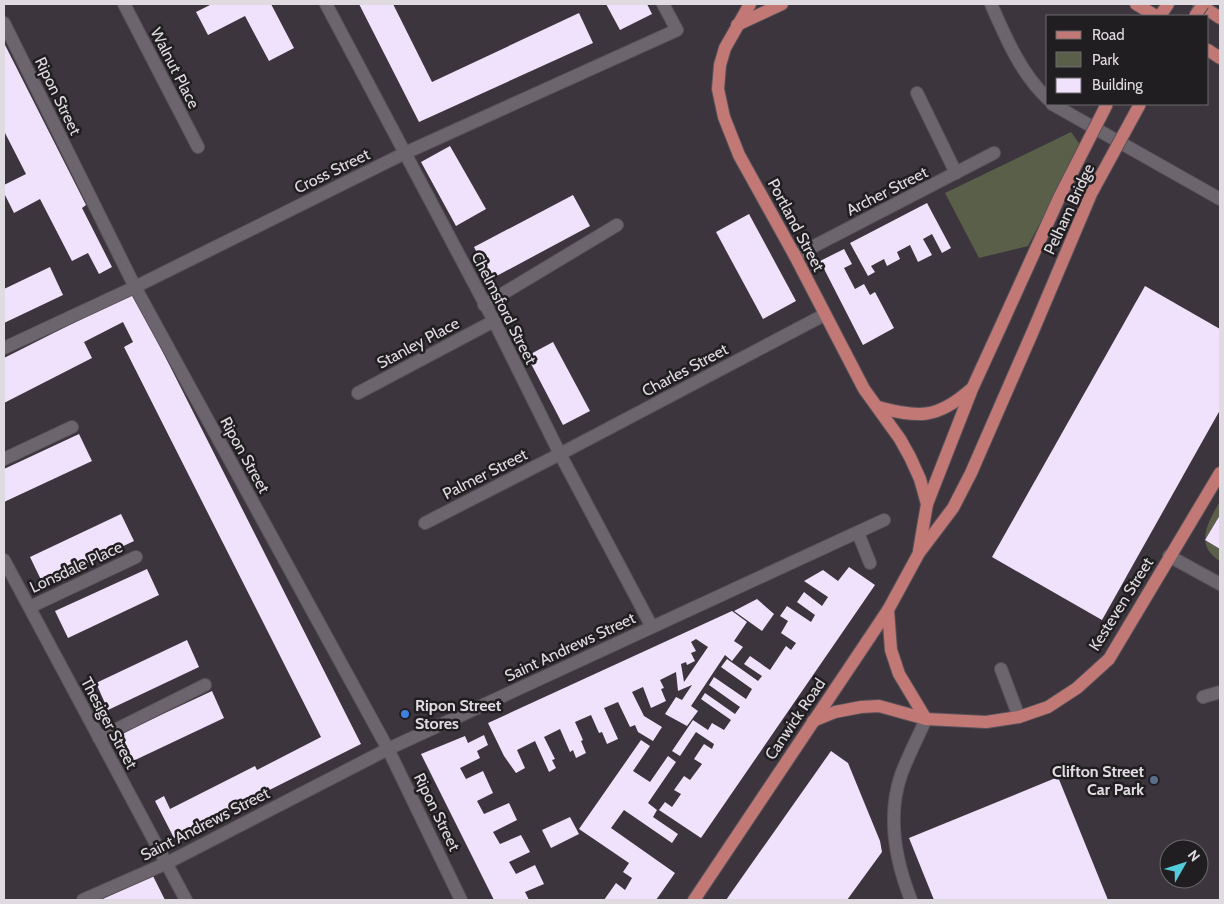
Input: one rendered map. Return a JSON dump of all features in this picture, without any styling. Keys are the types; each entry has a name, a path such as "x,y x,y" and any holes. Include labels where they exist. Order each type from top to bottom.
{"main road":[{"path":"737,24 750,4"},
{"path":"737,24 782,4"},
{"path":"1136,4 1154,15"},
{"path":"1161,15 1168,4"},
{"path":"1199,4 1220,18"},
{"path":"1195,15 1203,4"},
{"name":"Portland Street","path":"737,24 725,48 720,66 718,89 724,117 740,155 864,389 900,439 910,457 920,478 927,504"},
{"path":"1209,51 1220,58"},
{"name":"Pelham Bridge","path":"1005,317 1059,198 1107,105"},
{"name":"Pelham Bridge","path":"1033,332 1091,194 1139,105"},
{"name":"Canwick Road","path":"919,553 927,504 972,389 1005,317"},
{"name":"Canwick Road","path":"694,900 888,610 919,553 953,508 971,473 1033,332"},
{"path":"878,407 906,415 925,414 945,408 958,401 972,389"},
{"name":"Kesteven Street","path":"813,721 835,712 860,707 879,706 926,718 986,722 1019,717 1048,706 1077,688 1109,659 1220,473"},
{"path":"888,610 891,650 899,674 926,718"}],"street":[{"name":"Walnut Place","path":"124,4 198,147"},
{"name":"Chelmsford Street","path":"326,4 652,627"},
{"name":"Cross Street","path":"4,348 135,287 405,153 677,30 663,4"},
{"path":"991,4 1023,70 1046,97"},
{"name":"Ripon Street","path":"4,23 135,287 388,749 461,900"},
{"path":"917,93 956,173"},
{"path":"1054,105 1220,199"},
{"name":"Archer Street","path":"795,256 994,154"},
{"path":"484,304 617,225"},
{"name":"Charles Street","path":"560,454 824,315"},
{"name":"Stanley Place","path":"358,393 494,322"},
{"path":"4,459 72,427"},
{"name":"Palmer Street","path":"425,523 560,454"},
{"name":"Saint Andrews Street","path":"83,900 167,863 388,749 884,520"},
{"path":"858,533 870,563"},
{"path":"1170,556 1220,584"},
{"name":"Lonsdale Place","path":"30,607 136,557"},
{"name":"Thesiger Street","path":"4,560 186,900"},
{"path":"1002,669 1019,717"},
{"path":"99,738 205,685"},
{"path":"1203,697 1220,692"},
{"path":"911,900 896,847 893,820 895,798 901,776 926,718"}],"green space":[{"path":"1071,132 1081,146 1028,246 979,258 945,193"},
{"path":"1220,501 1220,515 1205,540 1208,525"},
{"path":"1205,540 1220,549 1220,561 1207,548"}],"building":[{"path":"212,4 271,4 294,48 269,61 245,16 208,35 196,12"},
{"path":"359,4 393,4 432,82 579,13 593,43 419,122"},
{"path":"606,4 647,4 652,14 620,30"},
{"path":"4,43 86,205 82,208 112,267 99,274 88,253 72,261 40,199 14,213 4,193 4,185 26,174 4,131"},
{"path":"450,146 486,209 456,226 421,162"},
{"path":"573,195 590,226 491,279 474,247"},
{"path":"927,203 951,248 942,253 932,234 923,239 932,255 918,262 910,245 897,252 900,259 887,266 884,259 871,266 875,272 868,276 850,243"},
{"path":"749,214 796,301 763,319 716,232"},
{"path":"844,249 852,264 844,268 855,289 864,284 870,295 875,292 894,328 863,345 820,261"},
{"path":"50,267 63,295 4,323 4,289"},
{"path":"1145,286 1220,329 1220,410 1102,620 992,557"},
{"path":"133,293 361,744 174,838 155,801 164,796 170,809 255,766 257,770 321,737 124,347 133,342 123,322 84,342 92,358 4,403 4,358"},
{"path":"553,342 590,411 563,425 527,356"},
{"path":"79,434 92,461 4,502 4,469"},
{"path":"121,514 134,541 43,584 30,557"},
{"path":"1220,515 1220,549 1205,540"},
{"path":"849,567 875,585 701,838 659,810 665,802 672,807 681,794 674,790 684,776 690,780 702,764 694,759 704,744 712,749 714,744 696,732 680,756 672,751 693,720 708,730 712,723 724,730 731,720 701,699 705,693 735,714 740,707 709,685 714,677 746,699 752,689 721,667 727,659 758,681 762,676 744,664 750,656 770,670 786,646 791,650 796,643 781,633 788,621 780,616 787,606 811,622 815,615 797,602 804,592 822,606 828,597 804,581 823,570 838,581"},
{"path":"147,569 159,595 68,638 55,611"},
{"path":"757,599 774,614 762,631 734,611"},
{"path":"732,611 747,622 734,641 743,647 732,661 725,655 691,706 698,711 687,726 665,714 676,697 682,700 692,685 678,691 676,672 660,680 664,688 661,689 666,701 651,708 643,687 632,692 644,716 662,727 653,741 638,732 635,725 630,727 618,702 604,708 618,739 607,744 602,732 599,733 591,715 575,722 583,740 581,741 586,753 576,758 573,750 570,752 560,729 544,737 555,759 552,760 556,768 549,772 535,741 517,750 525,768 516,773 504,756 488,723","holes":["696,639 708,647 684,682 681,664 686,662 687,665 695,661 691,653 696,651 691,642"]},
{"path":"187,640 199,667 108,710 96,683"},
{"path":"212,691 224,718 133,761 120,734"},
{"path":"484,735 488,745 477,751 480,758 460,768 466,779 483,771 493,793 477,801 484,814 509,803 517,820 493,832 500,844 521,835 530,852 509,862 516,874 535,865 544,884 525,892 529,900 494,900 421,754 465,736 468,743"},
{"path":"641,740 650,746 633,771 650,782 668,756 676,762 648,803 657,810 653,817 678,834 672,843 624,810 611,828 675,873 656,900 604,900 616,883 625,890 632,878 623,872 629,863 579,829"},
{"path":"831,751 848,763 880,841 882,852 847,900 726,900"},
{"path":"1058,777 1108,900 934,900 909,838"},
{"path":"570,817 579,834 551,848 542,830"},
{"path":"153,876 165,900 100,900"}],"place":[{"name":"Ripon Street Stores","path":"405,714"},
{"name":"Clifton Street Car Park","path":"1154,780"}]}
